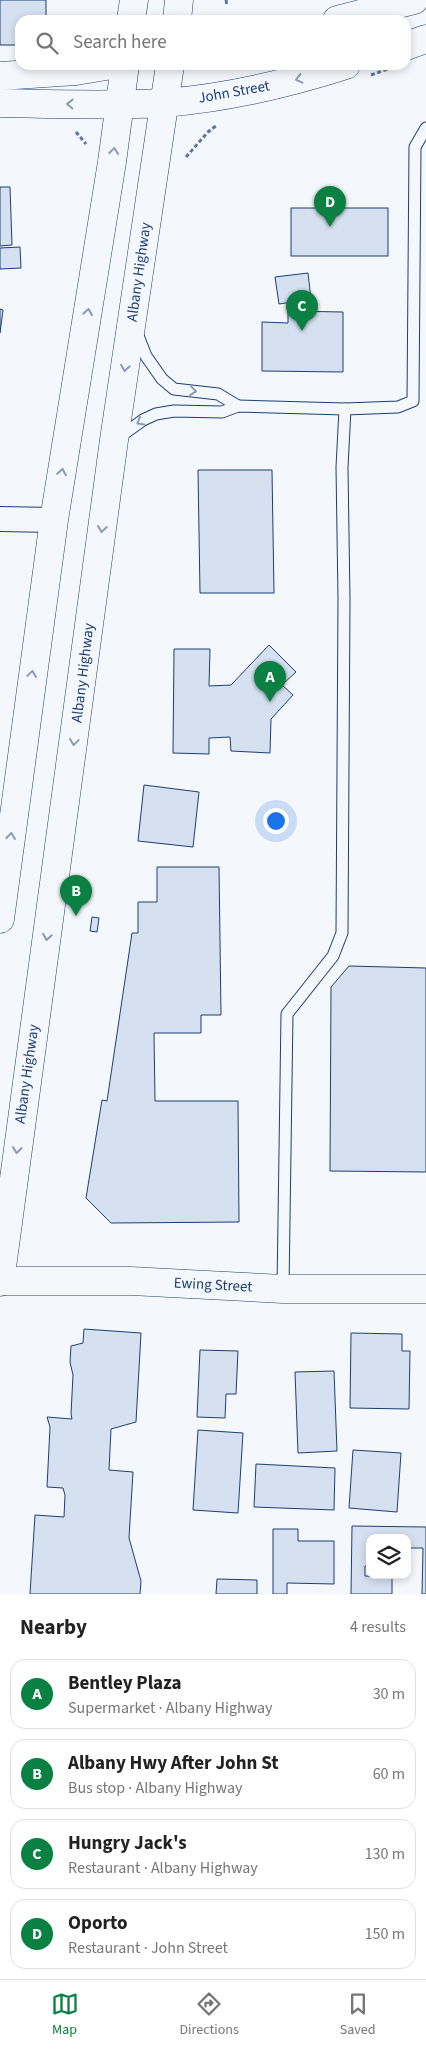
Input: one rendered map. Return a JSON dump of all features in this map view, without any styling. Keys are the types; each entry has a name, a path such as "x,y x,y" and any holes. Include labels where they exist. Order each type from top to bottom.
{"main road":[{"path":"132,15 134,0"},
{"path":"177,15 179,0"},
{"path":"356,15 414,0"},
{"path":"411,44 426,40"},
{"path":"0,76 82,70"},
{"path":"0,919 54,520 125,70"},
{"name":"Albany Highway","path":"0,1281 114,440 169,70"},
{"name":"John Street","path":"0,103 119,104 165,102 213,97 301,79 330,70"},
{"name":"Ewing Street","path":"0,1281 131,1281 283,1288 426,1289"}],"street":[{"path":"0,519 54,520"}],"lane":[{"path":"114,440 142,420 156,414 174,411 222,412 238,406 345,409 398,407 414,401 415,147 426,128"},
{"path":"133,320 146,356 162,379 174,389 218,394 238,406"},
{"path":"283,1288 287,1014 334,956 342,933 344,599 342,467 345,409"}],"path":[{"path":"226,0 227,6"}],"building":[{"path":"0,0 46,0 46,15 15,15 15,45 0,45"},
{"path":"0,187 10,187 12,245 0,246"},
{"path":"291,208 388,208 388,256 291,256"},
{"path":"20,247 21,268 0,269 0,248"},
{"path":"308,273 311,299 279,304 275,277"},
{"path":"0,309 3,310 0,333"},
{"path":"288,311 343,312 343,372 262,371 262,322 288,323"},
{"path":"198,470 272,470 274,593 200,593"},
{"path":"269,645 296,672 282,685 293,695 271,719 270,753 231,751 230,737 209,738 209,754 173,753 174,649 210,649 209,686 231,685"},
{"path":"144,785 199,792 193,847 138,841"},
{"path":"157,867 219,867 221,1015 201,1015 201,1033 154,1033 155,1101 238,1101 239,1222 111,1223 86,1198 102,1100 107,1101 132,933 138,933 138,902 157,902"},
{"path":"92,917 99,918 97,932 90,931"},
{"path":"349,966 426,968 426,1172 330,1171 331,987"},
{"path":"84,1329 141,1333 136,1422 111,1429 109,1470 133,1472 129,1538 141,1581 140,1594 30,1594 35,1515 64,1517 65,1495 63,1488 47,1487 50,1427 47,1417 72,1419 73,1375 70,1362 71,1346 83,1343"},
{"path":"351,1333 402,1334 402,1351 410,1351 409,1409 350,1408"},
{"path":"200,1350 238,1351 236,1394 226,1394 225,1418 197,1417"},
{"path":"334,1371 337,1451 298,1453 295,1372"},
{"path":"198,1430 243,1433 238,1513 193,1510"},
{"path":"353,1450 401,1453 397,1512 349,1508"},
{"path":"256,1464 335,1468 334,1510 254,1507"},
{"path":"352,1526 426,1527 426,1594 422,1594 423,1548 411,1548 411,1534 366,1534 366,1579 392,1579 392,1594 351,1594"},
{"path":"273,1529 298,1529 298,1541 334,1541 334,1584 287,1583 287,1594 273,1594"},
{"path":"217,1579 257,1580 257,1594 216,1594"}],"place":[{"name":"Oporto","path":"330,227"},
{"name":"Hungry Jack's","path":"302,331"},
{"name":"Bentley Plaza","path":"270,702"},
{"name":"Albany Hwy After John St","path":"76,916"}]}
